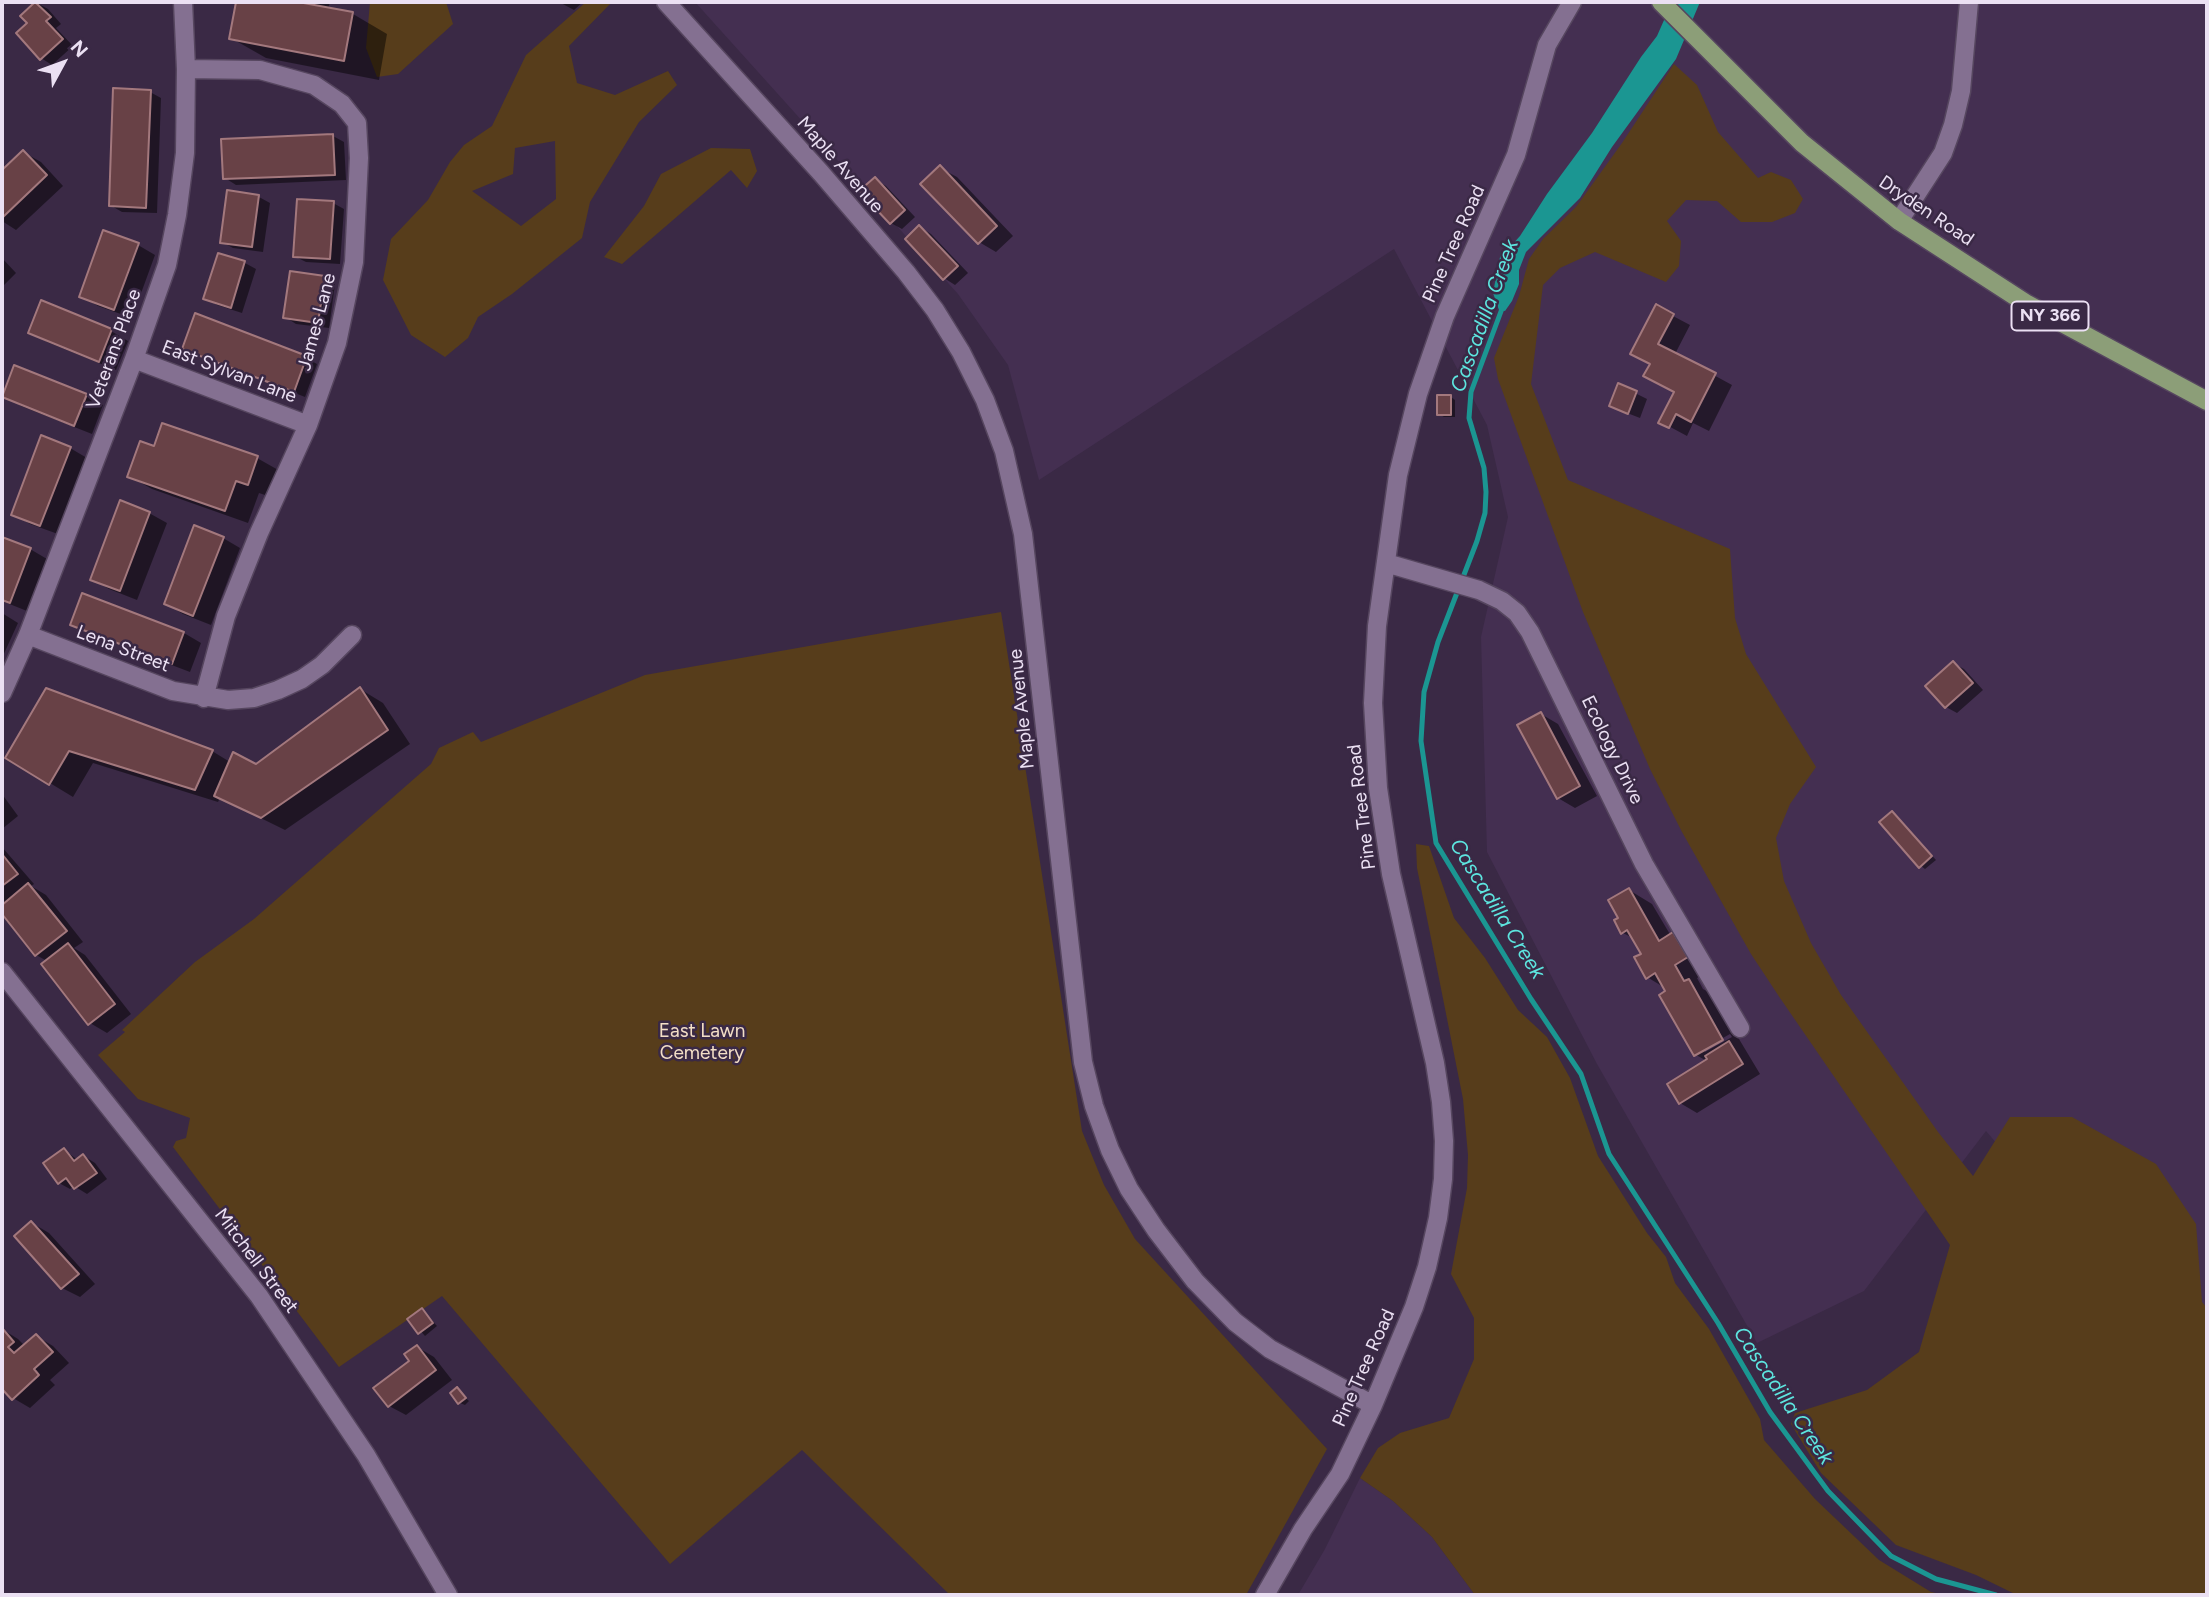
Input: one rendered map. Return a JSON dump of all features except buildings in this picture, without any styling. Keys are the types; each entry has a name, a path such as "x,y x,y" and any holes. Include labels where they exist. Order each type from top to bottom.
{"main road":[{"name":"Dryden Road","path":"1661,2 1802,143 1899,221 2027,304 2207,401"}],"street":[{"name":"Veterans Place","path":"2,693 28,635 134,359 167,265 185,153 186,69 183,2"},
{"name":"Maple Avenue","path":"666,2 906,272 935,310 961,352 985,400 1004,451 1023,534 1083,1062 1094,1106 1110,1150 1129,1189 1195,1281 1235,1322 1270,1349 1373,1405"},
{"name":"Pine Tree Road","path":"1265,1595 1303,1529 1340,1474 1373,1405 1400,1344 1427,1267 1438,1218 1444,1141 1435,1063 1391,874 1378,788 1373,703 1377,626 1398,475 1418,394 1446,316 1516,155 1547,45 1572,2"},
{"path":"1899,221 1943,153 1953,125 1961,91 1969,2"},
{"name":"James Lane","path":"186,69 260,70 314,85 342,104 357,123 359,158 354,262 337,343 308,425 259,533 226,616 204,698"},
{"name":"East Sylvan Lane","path":"134,359 308,425"},
{"name":"Ecology Drive","path":"1386,563 1479,590 1502,601 1517,613 1531,632 1644,864 1740,1028"},
{"name":"Lena Street","path":"28,635 173,691 228,700 254,698 302,679 323,665 352,635"},
{"name":"Mitchell Street","path":"2,972 259,1296 366,1455 448,1595"}],"shaded area":[{"path":"695,2 2207,2 2207,1389 1986,1131 1864,1291 1757,1343 1597,1064 1487,852 1481,637 1508,517 1487,425 1394,249 1039,480 1008,365 958,294"},
{"path":"1672,2 1700,2 1676,59 1612,147 1580,198 1526,252 1512,301 1505,311 1499,310 1493,293 1501,252 1520,236 1592,133 1657,36"},
{"path":"1360,1478 1393,1501 1432,1537 1475,1595 1298,1595 1325,1549"}],"green space":[{"path":"370,2 446,2 453,24 398,74 377,77 366,48"},
{"path":"586,2 612,2 569,46 577,83 615,95 668,71 677,85 639,122 590,202 582,238 512,294 478,317 468,338 445,357 411,335 383,280 391,239 428,200 450,162 464,145 492,126 526,55","holes":["555,141 556,199 521,226 472,191 513,174 515,148"]},
{"path":"1674,64 1697,85 1718,132 1758,178 1771,172 1791,180 1803,199 1795,213 1772,222 1741,222 1717,201 1686,200 1667,221 1681,241 1679,266 1666,282 1595,252 1560,268 1543,285 1531,384 1568,480 1730,549 1735,618 1746,654 1816,767 1790,804 1776,838 1784,881 1811,943 1841,995 1938,1132 1973,1176 2010,1117 2072,1117 2156,1164 2196,1224 2202,1302 2207,1308 2207,1595 2017,1595 1976,1575 1896,1545 1821,1473 1791,1424 1795,1413 1867,1390 1919,1352 1950,1245 1751,954 1682,832 1650,769 1583,612 1498,379 1494,358 1519,296 1529,259 1543,239 1576,207"},
{"path":"711,148 750,149 757,171 747,188 731,170 622,264 604,257 644,206 661,174"},
{"name":"East Lawn Cemetery","path":"1001,612 1082,1131 1104,1185 1135,1239 1327,1449 1246,1595 950,1595 802,1450 670,1564 442,1296 339,1367 173,1147 176,1141 186,1138 190,1118 138,1099 98,1055 195,962 254,919 431,764 439,748 473,732 481,742 645,675"},
{"path":"1416,844 1429,846 1454,918 1485,958 1518,1010 1547,1037 1570,1078 1598,1156 1647,1233 1666,1257 1675,1283 1709,1329 1760,1419 1764,1440 1815,1499 1879,1560 1931,1592 1945,1595 1475,1595 1432,1537 1393,1501 1360,1478 1378,1448 1400,1433 1449,1418 1474,1359 1474,1318 1451,1274 1467,1188 1468,1155 1463,1099 1417,868"}],"waterway":[{"name":"Cascadilla Creek","path":"1503,306 1471,392 1469,418 1484,468 1485,513 1438,642 1424,692 1421,741 1436,843 1531,999 1581,1074 1609,1154 1718,1323 1770,1412 1828,1491 1891,1556 1936,1579 1996,1595"}]}
